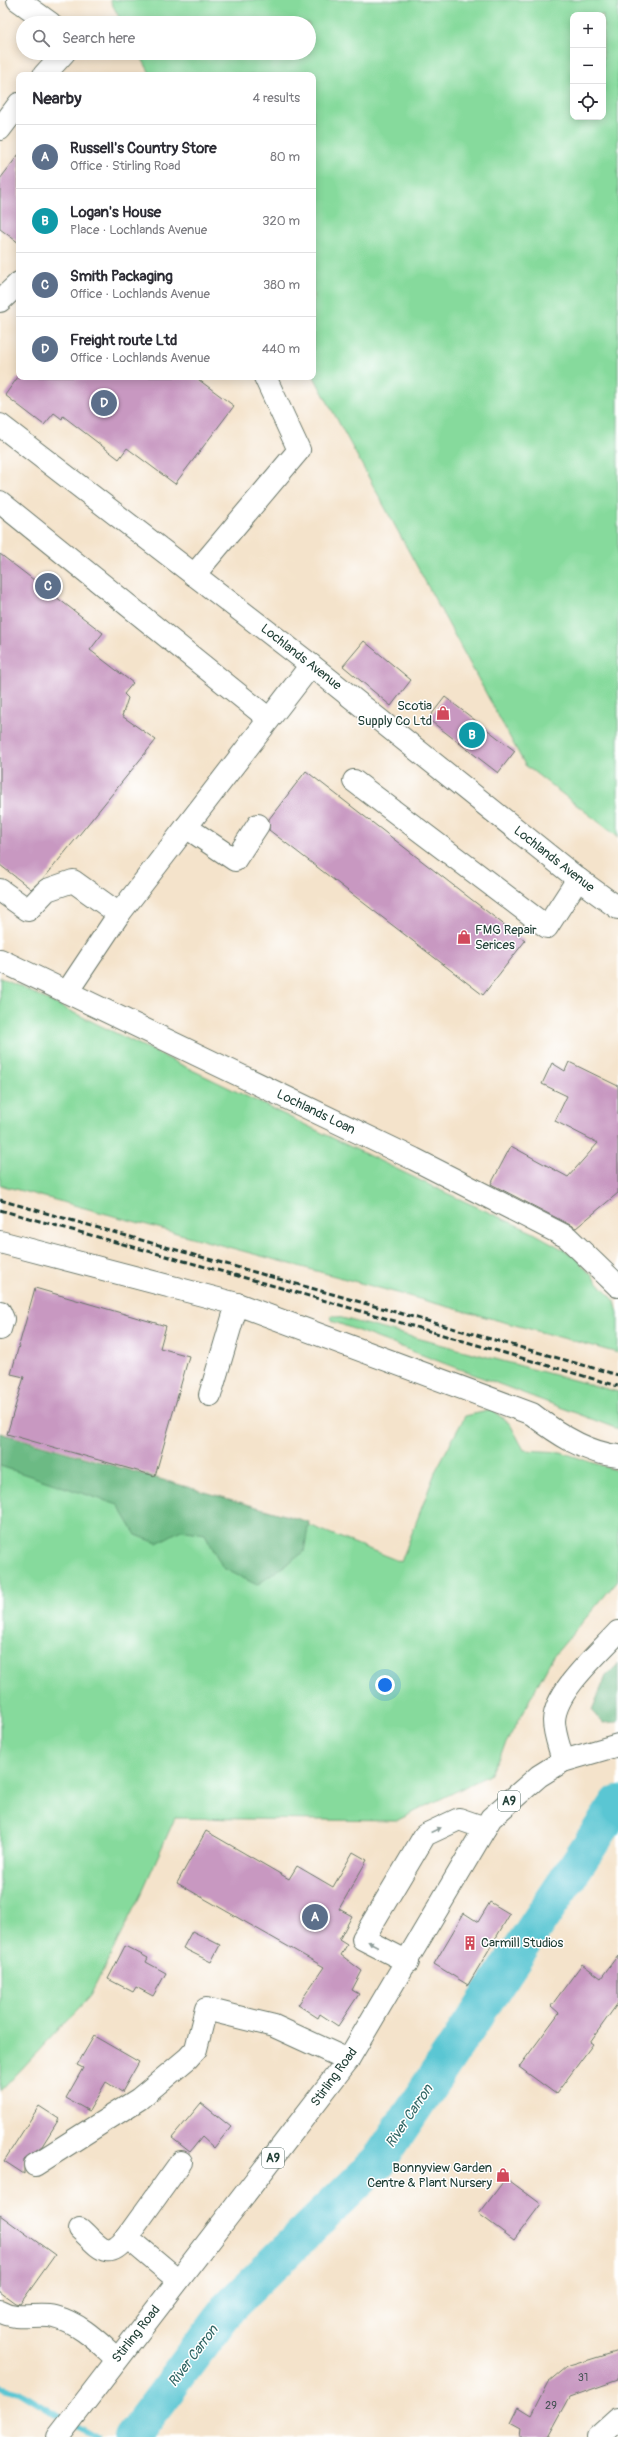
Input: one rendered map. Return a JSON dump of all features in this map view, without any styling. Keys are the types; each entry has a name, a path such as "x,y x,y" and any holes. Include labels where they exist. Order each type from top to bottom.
{"street":[{"path":"18,0 40,16"},
{"path":"47,72 58,60"},
{"path":"0,129 16,108"},
{"path":"0,301 16,286"},
{"path":"194,575 299,450 266,380"},
{"name":"Lochlands Avenue","path":"0,425 311,665 578,879 618,908"},
{"path":"0,502 269,719"},
{"path":"67,992 119,914 311,665"},
{"path":"354,781 547,927 578,879"},
{"path":"186,827 235,860 258,825"},
{"path":"0,890 28,910 48,890 73,881 119,914"},
{"name":"Lochlands Loan","path":"0,960 414,1159 567,1237 618,1286"},
{"path":"2,1248 237,1304 532,1414 558,1435 608,1455 618,1456"},
{"path":"210,1395 237,1304"},
{"path":"0,1312 3,1319 0,1329"},
{"path":"563,1760 554,1722 556,1707 567,1688 618,1632"},
{"name":"Stirling Road","path":"58,2437 348,2060 408,1962 491,1818 518,1794 563,1760 614,1746"},
{"path":"408,1962 363,1939 425,1835 459,1819 485,1828"},
{"path":"35,2165 139,2099 188,2058 196,2049 206,2010 274,2026 348,2060"},
{"path":"80,2229 104,2250 111,2251 118,2249 181,2162"},
{"path":"127,2237 178,2280"},
{"path":"0,2311 19,2316 56,2317 87,2333 117,2359"},
{"path":"598,2437 618,2419"}],"green space":[{"path":"110,0 618,0 618,837 525,765 316,380 316,72 149,72 143,60 316,60 316,16 118,16"},
{"path":"0,977 442,1191 532,1232 573,1255 615,1301 618,1314 618,1353 0,1185"},
{"path":"331,1315 618,1392 618,1429 332,1321"},
{"path":"492,1410 510,1424 524,1450 561,1452 618,1471 618,1580 552,1658 489,1775 396,1821 175,1818 141,1894 90,1996 0,2092 0,1433 309,1525 401,1562 436,1470 465,1416"},
{"path":"0,1433 309,1522 304,1552 257,1585 223,1568 205,1534 181,1530 157,1543 136,1535 118,1505 0,1466"},
{"path":"618,1664 618,1722 603,1723 592,1710 606,1676"}],"building":[{"path":"16,158 16,241 0,229 0,179"},
{"path":"16,380 199,380 234,406 175,484 127,448 119,459 63,416 62,419 54,413 44,425 5,395"},
{"path":"0,554 103,633 90,650 133,683 124,694 128,698 122,716 156,740 45,877 31,889 0,865"},
{"path":"364,641 411,680 391,706 343,666"},
{"path":"445,697 515,751 498,773 428,719"},
{"path":"306,771 525,941 483,995 269,830 269,819"},
{"path":"569,1062 618,1086 618,1193 576,1228 491,1184 511,1146 568,1177 598,1143 555,1121 567,1096 542,1084 552,1063 565,1071"},
{"path":"35,1288 166,1326 160,1348 189,1356 155,1476 7,1434 24,1377 11,1374"},
{"path":"206,1831 289,1879 297,1866 333,1887 353,1852 367,1860 339,1909 352,1916 339,1940 347,1945 341,1955 362,1971 352,1990 359,1994 338,2026 320,2014 318,2018 298,2005 324,1967 177,1883"},
{"name":"Carmill Studios","path":"490,1902 510,1914 468,1985 434,1964 464,1913 478,1922"},
{"path":"192,1931 220,1945 211,1962 183,1948"},
{"path":"125,1946 148,1958 146,1962 166,1973 153,1996 136,1987 133,1992 108,1979"},
{"path":"618,1955 618,2003 590,2042 593,2044 556,2094 519,2067 559,2013 551,2006 582,1964 601,1978"},
{"path":"94,2036 139,2062 122,2092 106,2082 89,2111 66,2098 83,2068 77,2065"},
{"path":"201,2103 231,2127 214,2148 202,2137 190,2152 172,2138"},
{"path":"39,2106 59,2119 42,2146 24,2159 24,2174 4,2161"},
{"path":"506,2178 541,2204 514,2240 479,2214"},
{"path":"0,2215 55,2255 20,2304 15,2303 0,2292"},
{"path":"618,2351 618,2380 570,2397 548,2437 520,2437 521,2429 510,2423 518,2407 531,2415 548,2382 566,2367"}],"waterway":[{"name":"River Carron","path":"132,2437 230,2306 378,2162 618,1803"},
{"path":"0,2387 19,2392 65,2420"},
{"path":"74,2424 97,2437"}],"railway":[{"path":"0,1200 618,1375"},
{"path":"0,1210 278,1287 618,1386"}],"place":[{"name":"Freight route Ltd","path":"104,403"},
{"name":"Smith Packaging","path":"48,586"},
{"name":"Scotia Supply Co Ltd","path":"443,713"},
{"name":"Logan's House","path":"472,735"},
{"name":"FMG Repair Serices","path":"464,937"},
{"name":"Russell's Country Store","path":"315,1917"},
{"name":"Carmill Studios","path":"470,1943"},
{"name":"Bonnyview Garden Centre & Plant Nursery","path":"503,2175"}]}
